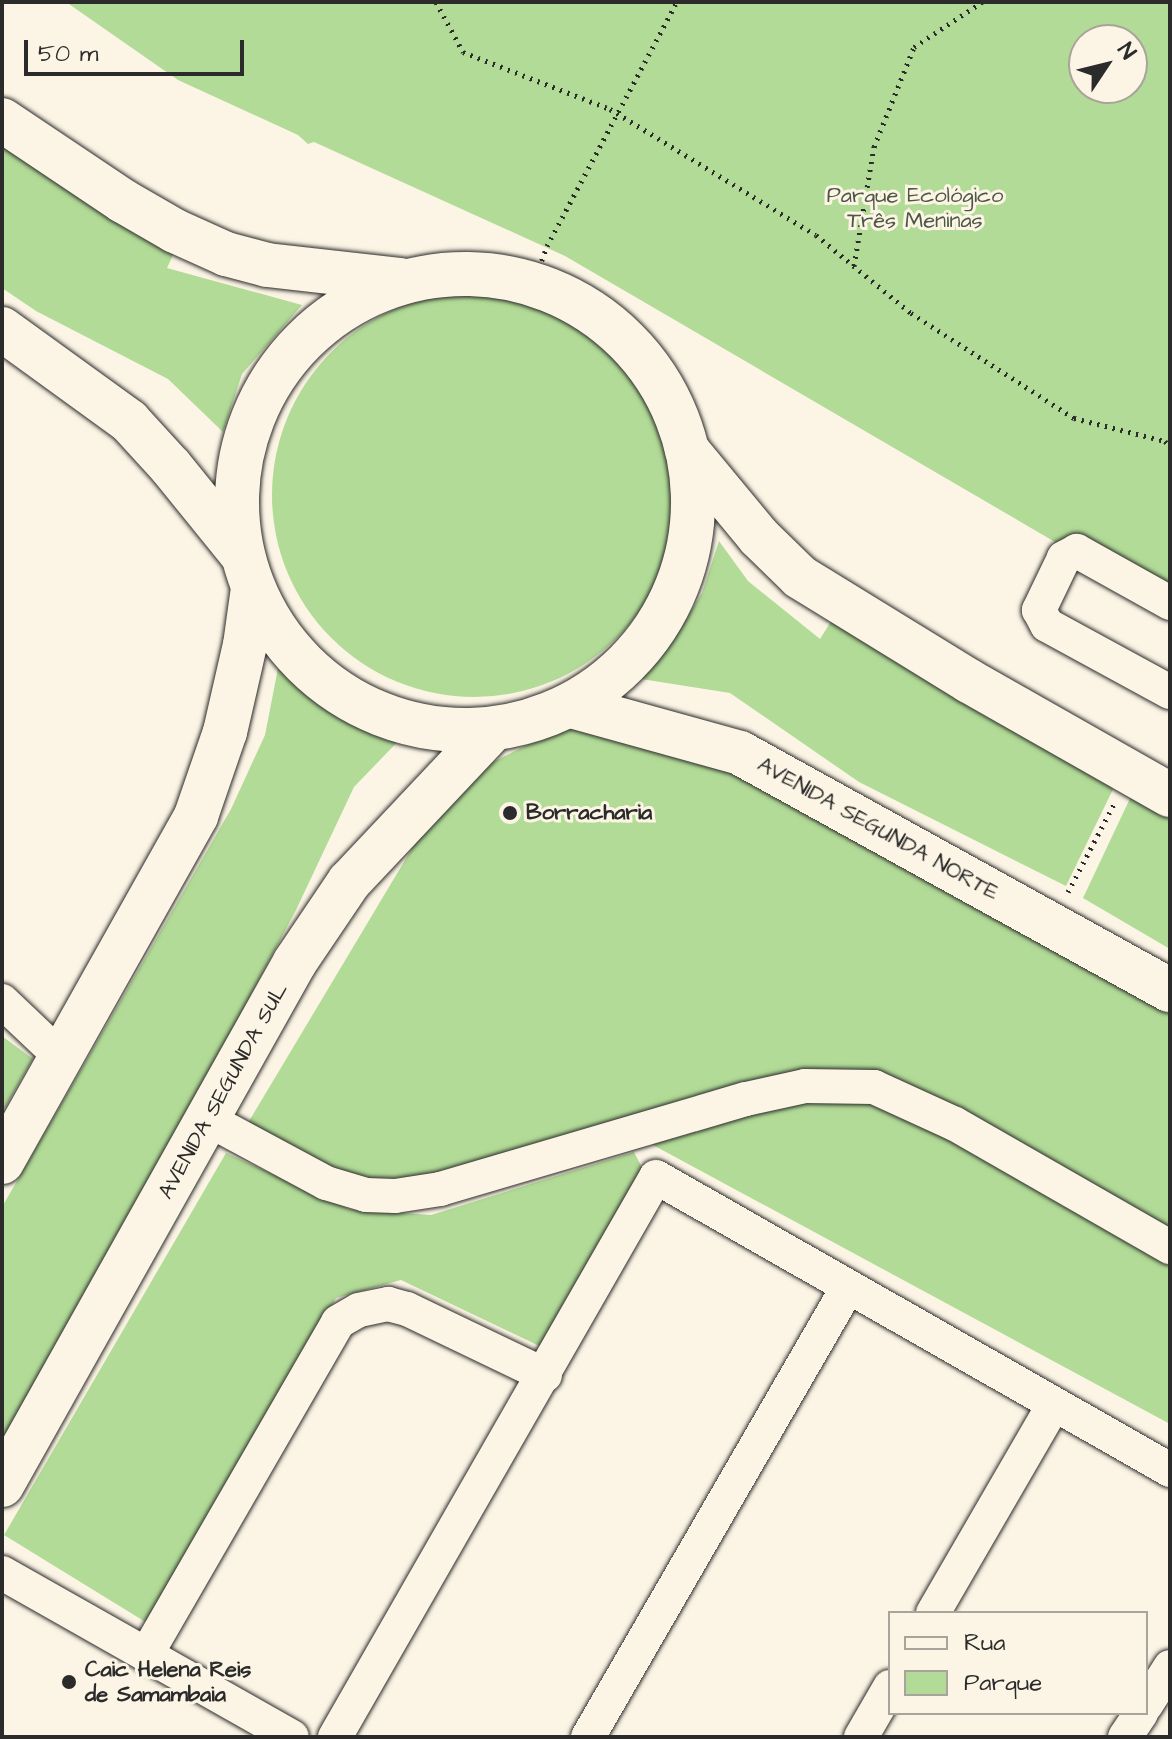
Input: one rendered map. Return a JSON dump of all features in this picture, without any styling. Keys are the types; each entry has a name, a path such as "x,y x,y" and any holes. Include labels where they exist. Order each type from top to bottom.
{"main road":[{"path":"2,120 123,201 175,231 226,254 267,265 404,281"},
{"path":"2,329 129,421 171,467 248,573 277,632 309,670 349,699 394,720 442,730 492,730 533,722 571,706 607,683 639,653 669,605 681,578 692,536 694,493 687,450 671,405 647,364 615,330 576,302 533,283 475,274 446,274 404,281 349,304 303,340 267,386 244,440 236,498 248,573 245,645 225,732 196,816 2,1162"},
{"path":"687,450 759,537 800,577 969,681 1170,795"},
{"name":"AVENIDA SEGUNDA NORTE","path":"571,706 740,753 1170,990"},
{"name":"AVENIDA SEGUNDA SUL","path":"2,1485 295,962 349,882 492,730"}],"street":[{"path":"1170,603 1077,551 1064,558 1039,610 1047,625 1170,692"},
{"path":"3,1002 82,1020"},
{"path":"3,1002 61,1057"},
{"path":"209,1120 326,1183 366,1195 395,1196 440,1189 746,1099 805,1086 874,1087 955,1124 1170,1247"},
{"path":"641,1130 656,1177 1170,1470"},
{"path":"335,1737 656,1177"},
{"path":"588,1737 848,1287"},
{"path":"146,1655 338,1322 359,1310 388,1304 407,1309 545,1375"},
{"path":"934,1611 1053,1406"},
{"path":"2,1573 292,1737"},
{"path":"1148,1702 1170,1667"},
{"path":"861,1737 888,1690"},
{"path":"1125,1737 1140,1715"}],"path":[{"path":"436,2 463,52 616,113 816,235 911,313 1074,418 1165,441 1170,447"},
{"path":"533,283 547,246 677,2"},
{"path":"854,266 874,147 914,47 982,2"},
{"path":"1052,924 1131,773"}],"green space":[{"name":"Parque Ecológico Três Meninas","path":"66,2 1170,2 1170,609 565,256 314,142 308,144 298,135 178,80"},
{"path":"2,121 180,240 167,268 302,305 242,374 223,432 168,379 36,311 2,288"},
{"path":"474,293 513,297 551,308 586,327 617,352 642,383 661,418 672,456 676,495 672,534 661,572 642,607 617,638 586,663 551,682 513,693 474,697 435,693 397,682 362,663 331,638 306,607 287,572 276,534 272,495 276,456 287,418 306,383 331,352 362,327 397,308 435,297"},
{"path":"719,541 748,581 820,639 835,615 1118,779 1066,886 859,782 730,693 635,678 674,639 702,593"},
{"path":"280,658 322,699 359,718 406,733 354,787 296,910 2,1464 2,1207 231,809 265,735"},
{"path":"587,720 753,757 1170,991 1170,1424 640,1138 431,1206 233,1148 429,820 487,765"},
{"path":"1134,790 1170,809 1170,949 1083,898"},
{"path":"2,1036 33,1059 2,1113"},
{"path":"634,1152 653,1189 554,1353 401,1280 336,1298 152,1626 4,1535 226,1153 349,1209 431,1215"}],"place":[{"name":"Borracharia","path":"510,813"},
{"name":"Caic Helena Reis de Samambaia","path":"69,1682"}]}
